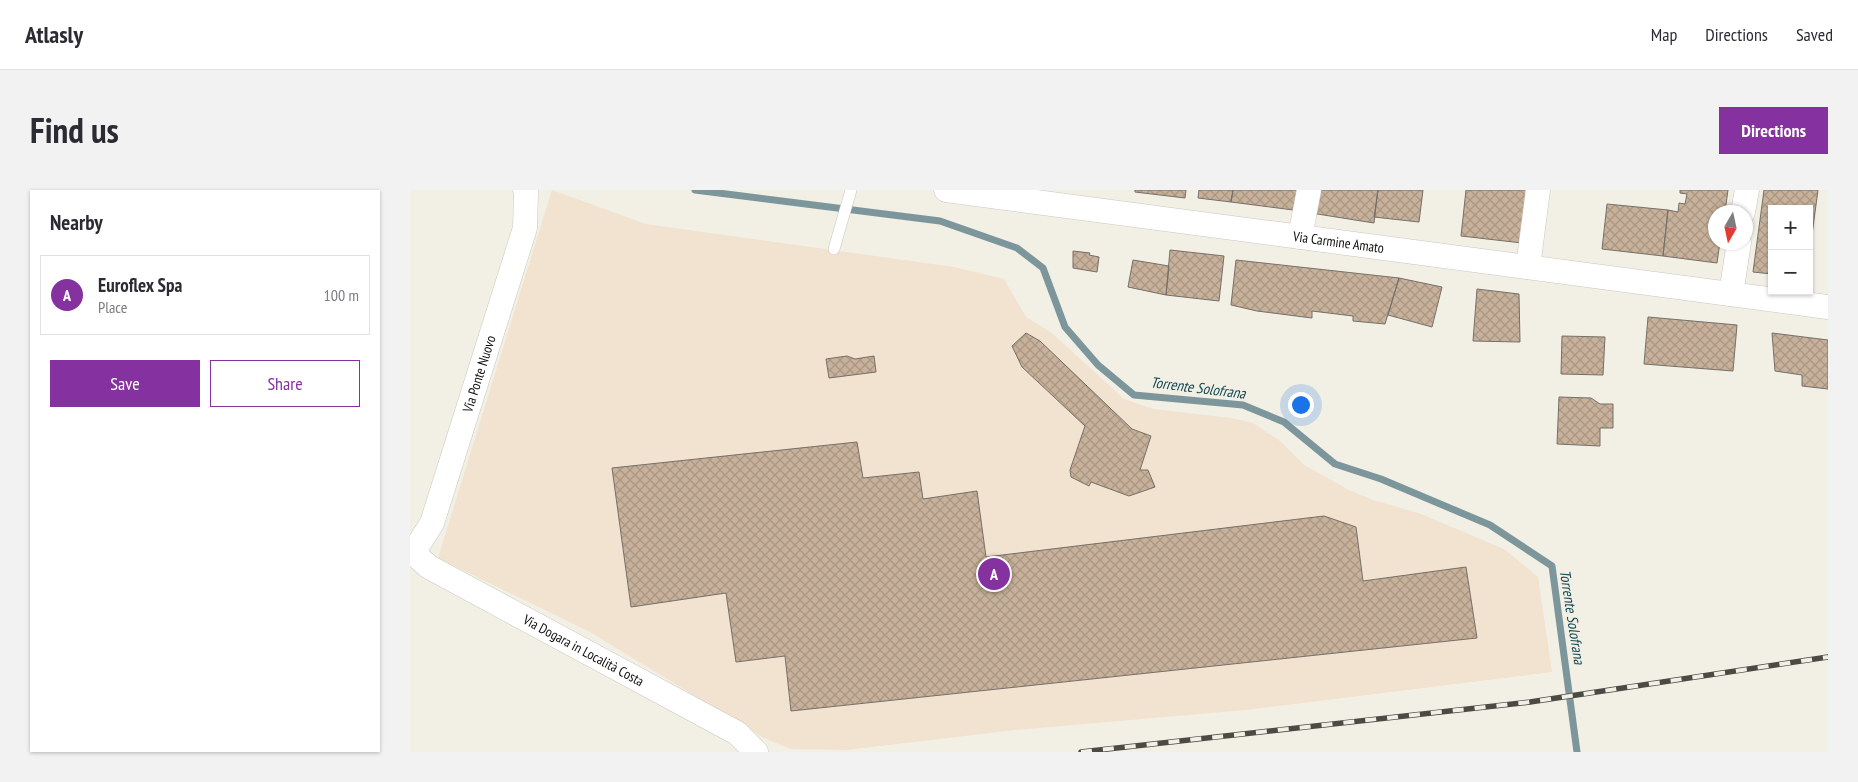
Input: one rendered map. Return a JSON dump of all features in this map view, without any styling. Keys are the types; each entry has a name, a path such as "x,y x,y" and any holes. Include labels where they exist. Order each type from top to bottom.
{"street":[{"name":"Via Ponte Nuovo","path":"412,552 432,523 525,228 525,190"},
{"name":"Via Carmine Amato","path":"946,190 1828,307"},
{"path":"1300,237 1309,190"},
{"path":"1528,266 1538,190"},
{"path":"1744,205 1747,190"},
{"path":"1731,294 1738,250"},
{"name":"Via Dogara in Località Costa","path":"412,552 429,567 737,733 756,752"}],"lane":[{"path":"834,249 851,190"}],"shaded area":[{"path":"552,190 646,224 954,267 1004,279 1026,317 1052,333 1124,399 1153,409 1231,418 1253,423 1280,441 1304,465 1349,490 1373,500 1421,514 1504,549 1538,577 1552,672 1245,710 1015,730 846,750 791,749 764,738 590,632 438,558"}],"building":[{"path":"1135,190 1186,190 1185,198 1135,192"},
{"path":"1199,190 1233,190 1231,202 1198,198"},
{"path":"1233,190 1304,190 1301,211 1231,202"},
{"path":"1314,190 1378,190 1374,223 1311,213"},
{"path":"1378,190 1423,190 1419,222 1374,217"},
{"path":"1466,190 1528,190 1522,243 1461,236"},
{"path":"1680,190 1728,190 1726,205 1708,205 1708,250 1719,250 1717,263 1663,256 1668,210 1678,212 1679,203 1685,204 1687,194 1680,193"},
{"path":"1764,190 1818,190 1813,227 1813,205 1768,205 1768,274 1753,272"},
{"path":"1607,204 1668,210 1663,256 1602,249"},
{"path":"1170,250 1224,256 1219,301 1166,295"},
{"path":"1073,251 1090,253 1089,255 1099,257 1097,272 1073,268"},
{"path":"1133,260 1169,266 1166,295 1128,287"},
{"path":"1236,260 1399,278 1385,324 1353,321 1353,316 1312,311 1312,318 1257,311 1231,305"},
{"path":"1399,278 1442,287 1432,327 1388,315"},
{"path":"1477,289 1519,294 1520,342 1473,341"},
{"path":"1648,317 1737,325 1733,371 1644,364"},
{"path":"1026,333 1040,341 1132,429 1151,436 1140,470 1148,470 1155,487 1129,496 1091,482 1089,486 1071,477 1070,470 1085,426 1022,367 1012,346"},
{"path":"1772,333 1828,340 1828,389 1802,386 1802,375 1775,371"},
{"path":"1562,336 1605,337 1603,375 1561,374"},
{"path":"847,356 855,359 874,356 876,372 829,378 826,359"},
{"path":"1559,397 1591,398 1600,404 1613,404 1613,428 1600,428 1600,446 1557,444"},
{"path":"857,442 863,478 919,472 923,499 977,491 986,557 1324,516 1356,527 1363,581 1466,567 1477,638 791,711 785,656 736,662 726,593 631,607 612,468"}],"waterway":[{"name":"Torrente Solofrana","path":"695,190 940,221 1017,248 1043,268 1065,327 1098,365 1134,395 1243,405 1284,422 1335,464 1381,479 1490,525 1552,566 1577,752"}],"railway":[{"path":"1081,752 1530,702 1828,657"}],"place":[{"name":"Euroflex Spa","path":"994,574"}]}
